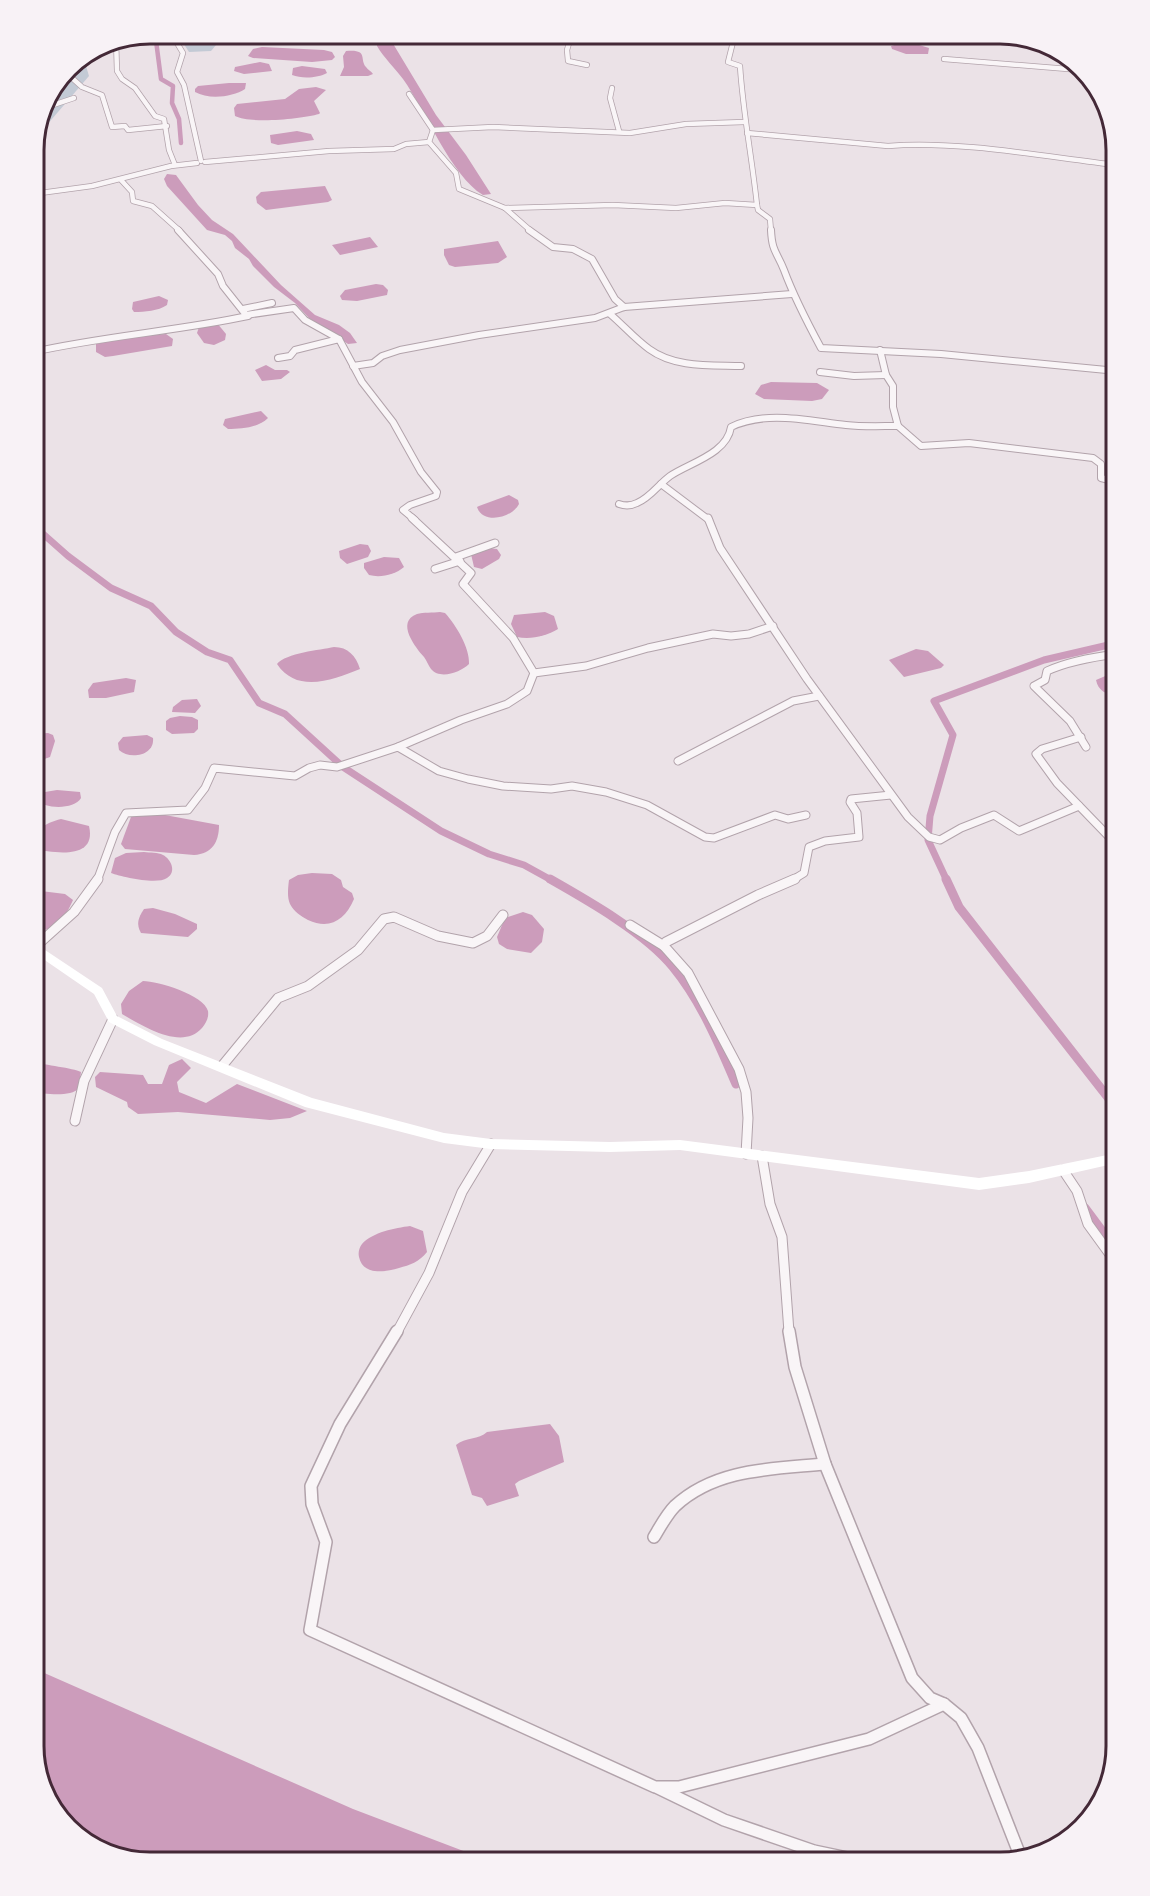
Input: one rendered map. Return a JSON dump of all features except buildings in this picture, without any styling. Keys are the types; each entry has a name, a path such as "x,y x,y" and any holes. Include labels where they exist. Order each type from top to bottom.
{"main road":[{"path":"44,954 98,991 113,1019 158,1042 310,1103 444,1138 490,1144 610,1147 680,1145 979,1184 1029,1177 1106,1160"}],"street":[{"path":"178,44 183,53 177,72 185,86 186,97 191,107 201,162"},
{"path":"569,44 568,61 587,65"},
{"path":"733,44 729,62 740,66 744,122 758,210 770,219 772,248 783,267 792,294 821,348 880,350 1106,370"},
{"path":"116,49 117,72 122,79 135,88 155,116 164,120 167,126 169,150 175,165"},
{"path":"944,59 1069,69"},
{"path":"72,78 82,87 102,95 112,127 125,126 129,130 167,126"},
{"path":"612,88 609,91 610,103 619,131"},
{"path":"409,94 434,130"},
{"path":"53,105 74,98"},
{"path":"434,130 493,127 641,132 686,124 744,122"},
{"path":"429,141 434,130"},
{"path":"747,133 888,146 911,144 996,151 1106,164"},
{"path":"44,192 120,180 175,165 394,149 406,144 429,141 434,144 444,161 456,173 459,189 505,208 613,206 676,208 724,203 757,205"},
{"path":"120,180 132,192 133,201 152,206 173,223 190,246 218,274 223,285 248,316"},
{"path":"505,208 523,226 553,247 573,249 592,259 615,299 624,307"},
{"path":"353,366 373,363 382,356 400,350 609,315 624,307 792,294"},
{"path":"243,309 272,303"},
{"path":"44,350 294,308 305,320 339,339 353,366 393,422 421,472 437,492 436,496 428,501 405,506 403,510 405,514 420,524 425,532 458,559 471,573 463,584 513,638 534,673"},
{"path":"609,315 654,353 690,362 741,366"},
{"path":"278,358 290,356 295,350 339,339"},
{"path":"880,350 886,375 893,386 893,407 898,426 921,446 969,443 1093,458 1101,464 1101,478 1106,479"},
{"path":"820,372 854,376 886,375"},
{"path":"619,504 626,506 639,503 683,468 715,451 730,434 731,427 737,423 779,417 860,426 898,426"},
{"path":"661,484 710,521 720,548 819,696 891,795 929,837 940,840 961,828 994,815 1019,831 1079,806"},
{"path":"435,569 495,543"},
{"path":"534,673 586,666 648,648 713,634 731,636 749,634 773,626"},
{"path":"1086,747 1070,721 1034,686 1045,680 1047,671 1054,667 1106,655"},
{"path":"44,940 61,927 83,902 102,872 126,813 188,810 205,788 214,768 295,776 309,768 320,765 337,767 421,740 461,720 507,704 526,691 534,673"},
{"path":"678,761 793,701 819,696"},
{"path":"1081,737 1042,749 1036,754 1057,783 1106,834"},
{"path":"398,747 439,771 468,779 503,786 551,789 572,786 606,792 647,806 705,837 714,838 775,815 788,819 806,815"},
{"path":"664,946 666,942 691,929 800,877 804,873 809,847 825,841 859,837 857,813 850,802 854,798 881,798 891,795"},
{"path":"222,1066 278,998 308,986 358,950 384,918 394,917 453,940 472,944 482,941 503,915"},
{"path":"630,925 664,946 688,973 739,1069 747,1101 746,1154"},
{"path":"75,1121 84,1081 113,1019"},
{"path":"490,1144 462,1192 429,1273 394,1337 340,1424 311,1486 312,1504 326,1542 310,1629 724,1820 819,1852"},
{"path":"762,1156 771,1204 782,1237 790,1340 795,1366 825,1464 912,1678 930,1698 944,1704 961,1719 978,1748 1018,1851"},
{"path":"1063,1170 1077,1191 1088,1224 1106,1249"},
{"path":"654,1537 674,1507 703,1486 745,1471 825,1464"},
{"path":"655,1787 679,1787 869,1739 944,1704"}],"shaded area":[{"path":"184,44 216,45 211,51 189,52"},
{"path":"377,44 393,44 436,115 491,194 483,195 460,173 412,92"},
{"path":"916,44 929,48 928,54 906,54 892,49 891,46"},
{"path":"262,47 324,50 332,52 335,57 332,60 312,62 248,56 253,49"},
{"path":"346,51 361,53 364,64 373,74 340,76"},
{"path":"260,62 269,64 272,71 244,74 234,71 235,67"},
{"path":"86,65 89,76 47,125 54,103 65,85"},
{"path":"302,66 325,69 327,73 310,77 292,75 293,68"},
{"path":"246,83 245,89 221,97 195,92 198,86"},
{"path":"316,87 326,90 314,101 319,114 301,118 264,120 235,116 234,108 237,104 285,99 299,89"},
{"path":"297,131 311,134 314,140 278,145 271,143 270,135"},
{"path":"167,174 176,175 212,220 233,234 281,285 315,315 339,325 350,333 357,343 348,344 309,318 235,248 232,241 225,235 207,230 167,186 164,179"},
{"path":"325,186 332,200 328,202 266,210 257,203 256,197 261,192"},
{"path":"370,237 378,247 340,255 332,245"},
{"path":"498,241 507,257 498,263 455,267 449,265 444,255 444,249"},
{"path":"376,284 383,285 388,290 387,295 357,301 342,300 340,296 345,290"},
{"path":"159,296 168,300 167,305 160,309 134,312 132,309 133,302"},
{"path":"217,323 226,334 225,340 214,345 204,343 197,333 199,327"},
{"path":"166,334 173,339 172,346 105,357 96,352 96,344 128,336"},
{"path":"266,365 275,370 290,372 281,379 262,381 255,370"},
{"path":"771,382 817,383 829,390 822,399 812,401 764,399 755,394 761,385"},
{"path":"261,411 268,418 254,426 228,429 223,425 225,419"},
{"path":"509,495 518,500 519,504 504,516 491,518 485,516 477,507 479,506"},
{"path":"360,544 368,545 371,551 368,557 347,564 340,558 339,551"},
{"path":"489,548 497,549 501,555 499,559 482,569 474,567 471,554"},
{"path":"384,557 399,558 404,567 387,575 369,575 364,568 364,563"},
{"path":"545,612 554,616 558,629 538,637 517,637 511,624 514,615"},
{"path":"445,613 458,630 469,658 469,664 465,667 445,674 431,669 412,642 407,629 411,618 417,614"},
{"path":"334,647 351,653 360,669 327,680 305,682 285,673 277,664 288,657"},
{"path":"916,649 928,651 944,665 941,668 904,677 889,660"},
{"path":"1106,676 1106,693 1099,687 1096,680"},
{"path":"126,678 136,680 134,692 106,698 89,698 88,690 93,683"},
{"path":"197,699 201,706 195,713 172,712 173,707 182,700"},
{"path":"180,716 198,720 198,729 194,733 172,734 166,730 166,721"},
{"path":"44,733 53,735 55,741 50,757 44,759"},
{"path":"147,735 153,738 153,744 146,752 129,755 119,750 118,743 123,737"},
{"path":"57,790 80,792 81,798 72,805 59,807 45,805 44,792"},
{"path":"154,813 219,825 216,842 210,850 194,855 125,849 121,844 131,817"},
{"path":"61,819 89,826 90,837 87,844 72,852 44,851 44,827"},
{"path":"126,853 159,853 166,857 172,866 172,872 167,878 148,881 111,873 115,858"},
{"path":"332,874 341,880 343,887 352,893 354,899 346,913 336,921 316,923 300,915 290,904 289,880 298,875"},
{"path":"44,891 65,894 73,900 63,918 44,930"},
{"path":"153,908 175,914 197,924 197,929 188,937 141,933 138,924 140,915 144,909"},
{"path":"523,912 532,915 544,929 542,942 531,953 507,949 499,944 497,937 505,918"},
{"path":"143,981 159,983 190,994 205,1005 208,1016 202,1028 194,1034 173,1037 151,1030 122,1014 121,1004 129,991"},
{"path":"182,1059 191,1068 177,1082 179,1092 206,1103 237,1084 307,1111 290,1118 270,1120 178,1112 138,1114 128,1107 127,1102 96,1087 95,1077 100,1072 143,1075 148,1084 162,1084 169,1065"},
{"path":"44,1064 81,1072 80,1085 75,1091 44,1094"},
{"path":"410,1226 423,1231 427,1252 421,1258 407,1266 382,1271 370,1270 361,1263 359,1250 362,1244 372,1236"},
{"path":"550,1424 559,1436 564,1462 515,1484 519,1496 487,1506 482,1498 472,1495 456,1445 487,1432"},
{"path":"44,1673 353,1809 466,1852 143,1852 103,1842 91,1835 70,1816 54,1793 49,1780 44,1760"}],"waterway":[{"path":"156,44 161,79 173,86 172,103 179,119 181,143"},
{"path":"44,535 111,588 151,606 176,632 207,652 230,660 259,703 285,714 343,767 441,831 489,854 524,865 553,881"},
{"path":"947,881 928,840 930,816 953,735 934,701 1044,660 1106,646"},
{"path":"550,879 616,918 648,942 673,967 701,1008 736,1084"},
{"path":"946,879 959,907 1106,1095"},
{"path":"1085,1208 1106,1236"}]}
